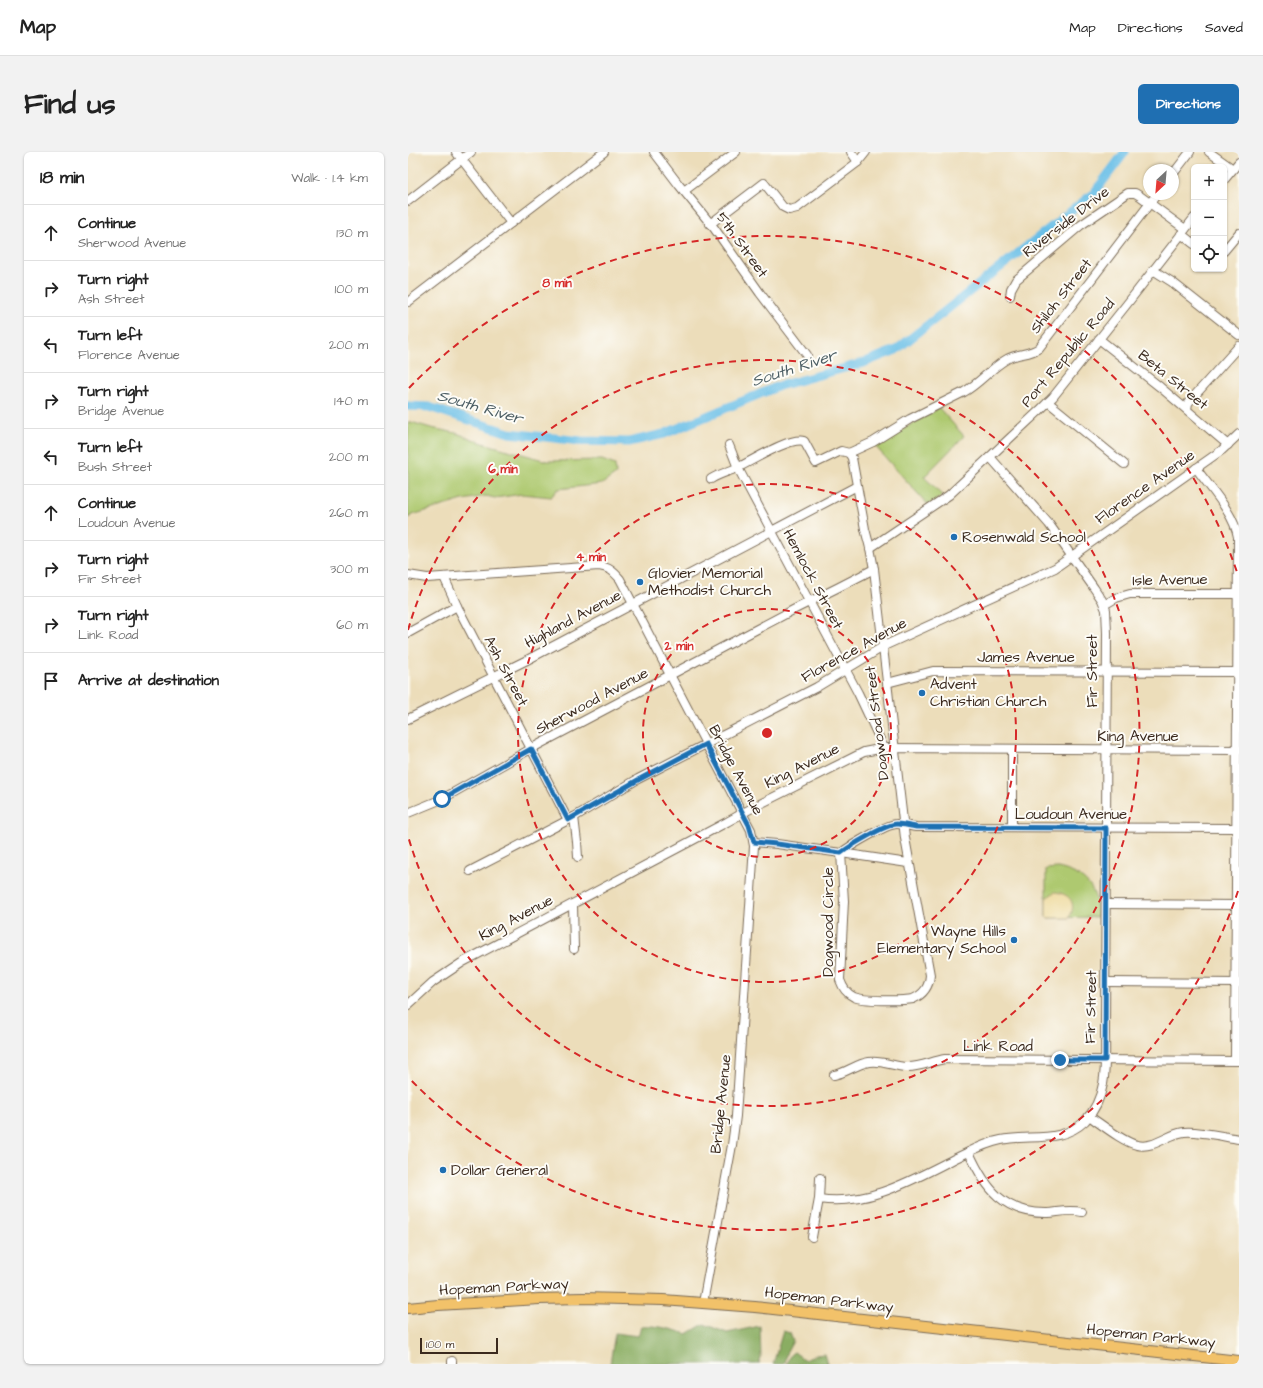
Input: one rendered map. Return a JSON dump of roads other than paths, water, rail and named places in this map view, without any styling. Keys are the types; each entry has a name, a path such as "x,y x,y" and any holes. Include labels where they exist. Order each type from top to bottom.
{"main road":[{"name":"Hopeman Parkway","path":"410,1307 494,1301 576,1299 663,1300 754,1307 1239,1361"}],"street":[{"path":"456,152 511,223"},
{"path":"408,200 471,152"},
{"path":"408,302 604,152"},
{"name":"5th Street","path":"654,152 710,224 807,355"},
{"path":"684,191 736,152"},
{"path":"851,152 858,162"},
{"path":"710,224 764,182 783,207 789,210 797,208 858,162 866,152"},
{"path":"1179,166 1190,152"},
{"path":"1209,152 1233,169"},
{"path":"1227,176 1239,162"},
{"name":"Riverside Drive","path":"1010,296 1011,289 1016,280 1081,225 1117,200 1131,193 1140,196 1150,203"},
{"name":"Shiloh Street","path":"738,468 790,442 800,440 804,441 816,463 841,451 849,453 873,442 910,420 972,387 990,370 1008,358 1031,352 1039,348 1152,200"},
{"path":"1150,203 1191,241"},
{"name":"Port Republic Road","path":"870,548 949,495 1048,402 1099,340 1191,222"},
{"path":"1227,247 1239,233"},
{"path":"1153,270 1172,282 1239,335"},
{"name":"Beta Street","path":"1099,340 1155,382 1228,445"},
{"path":"1187,409 1188,403 1239,346"},
{"path":"1048,402 1124,464"},
{"name":"Florence Avenue","path":"470,870 571,818 706,744 817,687 900,639 1055,568 1228,445 1239,434"},
{"name":"Hemlock Street","path":"729,445 738,468 858,693 884,748"},
{"path":"849,453 852,458 857,486"},
{"path":"990,457 1046,521 1094,588 1104,605"},
{"path":"711,479 723,472 738,468"},
{"path":"1196,468 1236,518 1238,537 1237,1061"},
{"name":"Highland Avenue","path":"408,719 633,604 857,486"},
{"name":"Dogwood Street","path":"857,486 874,569 908,863"},
{"name":"Bridge Avenue","path":"408,575 427,578 599,566 609,569 617,575 633,604 751,830 754,842 734,1126 703,1303"},
{"name":"Sherwood Avenue","path":"408,812 442,799 531,749 874,569"},
{"name":"Ash Street","path":"444,577 457,606 531,749 571,818 577,842 578,857"},
{"name":"Isle Avenue","path":"1104,605 1116,598 1130,594 1238,594"},
{"name":"Fir Street","path":"819,1199 847,1200 871,1196 908,1181 983,1145 1001,1140 1044,1138 1061,1135 1078,1126 1089,1116 1101,1096 1105,1060 1106,982 1107,617 1104,605"},
{"path":"408,633 457,606"},
{"name":"James Avenue","path":"887,684 933,670 1238,672"},
{"name":"King Avenue","path":"408,1005 434,982 463,962 743,813 858,754 874,749 1238,750"},
{"path":"1012,749 1012,827"},
{"name":"Loudoun Avenue","path":"841,853 849,847 889,826 897,824 916,827 1238,828"},
{"path":"754,842 908,863"},
{"name":"Dogwood Circle","path":"841,853 844,901 840,980 844,990 848,994 858,998 908,1000 919,996 928,986 930,975 908,863"},
{"path":"573,904 574,949"},
{"path":"1106,904 1238,905"},
{"path":"1106,982 1237,983"},
{"name":"Link Road","path":"834,1075 846,1072 862,1064 874,1062 913,1067 945,1059 1237,1061"},
{"path":"1089,1116 1126,1140 1137,1145 1149,1146 1169,1136 1186,1132 1239,1139"},
{"path":"969,1152 987,1186 993,1193 1010,1204 1020,1209 1039,1212 1072,1210 1082,1212"},
{"path":"812,1237 819,1199 820,1178"}],"waterway":[{"name":"South River","path":"408,406 429,407 509,433 581,441 629,442 664,434 779,386 863,363 896,350 1094,193 1125,152"}],"place":[{"name":"Rosenwald School","path":"954,537"},
{"name":"Glovier Memorial Methodist Church","path":"640,582"},
{"name":"Advent Christian Church","path":"922,693"},
{"name":"Wayne Hills Elementary School","path":"1014,940"},
{"name":"Dollar General","path":"443,1170"}]}
